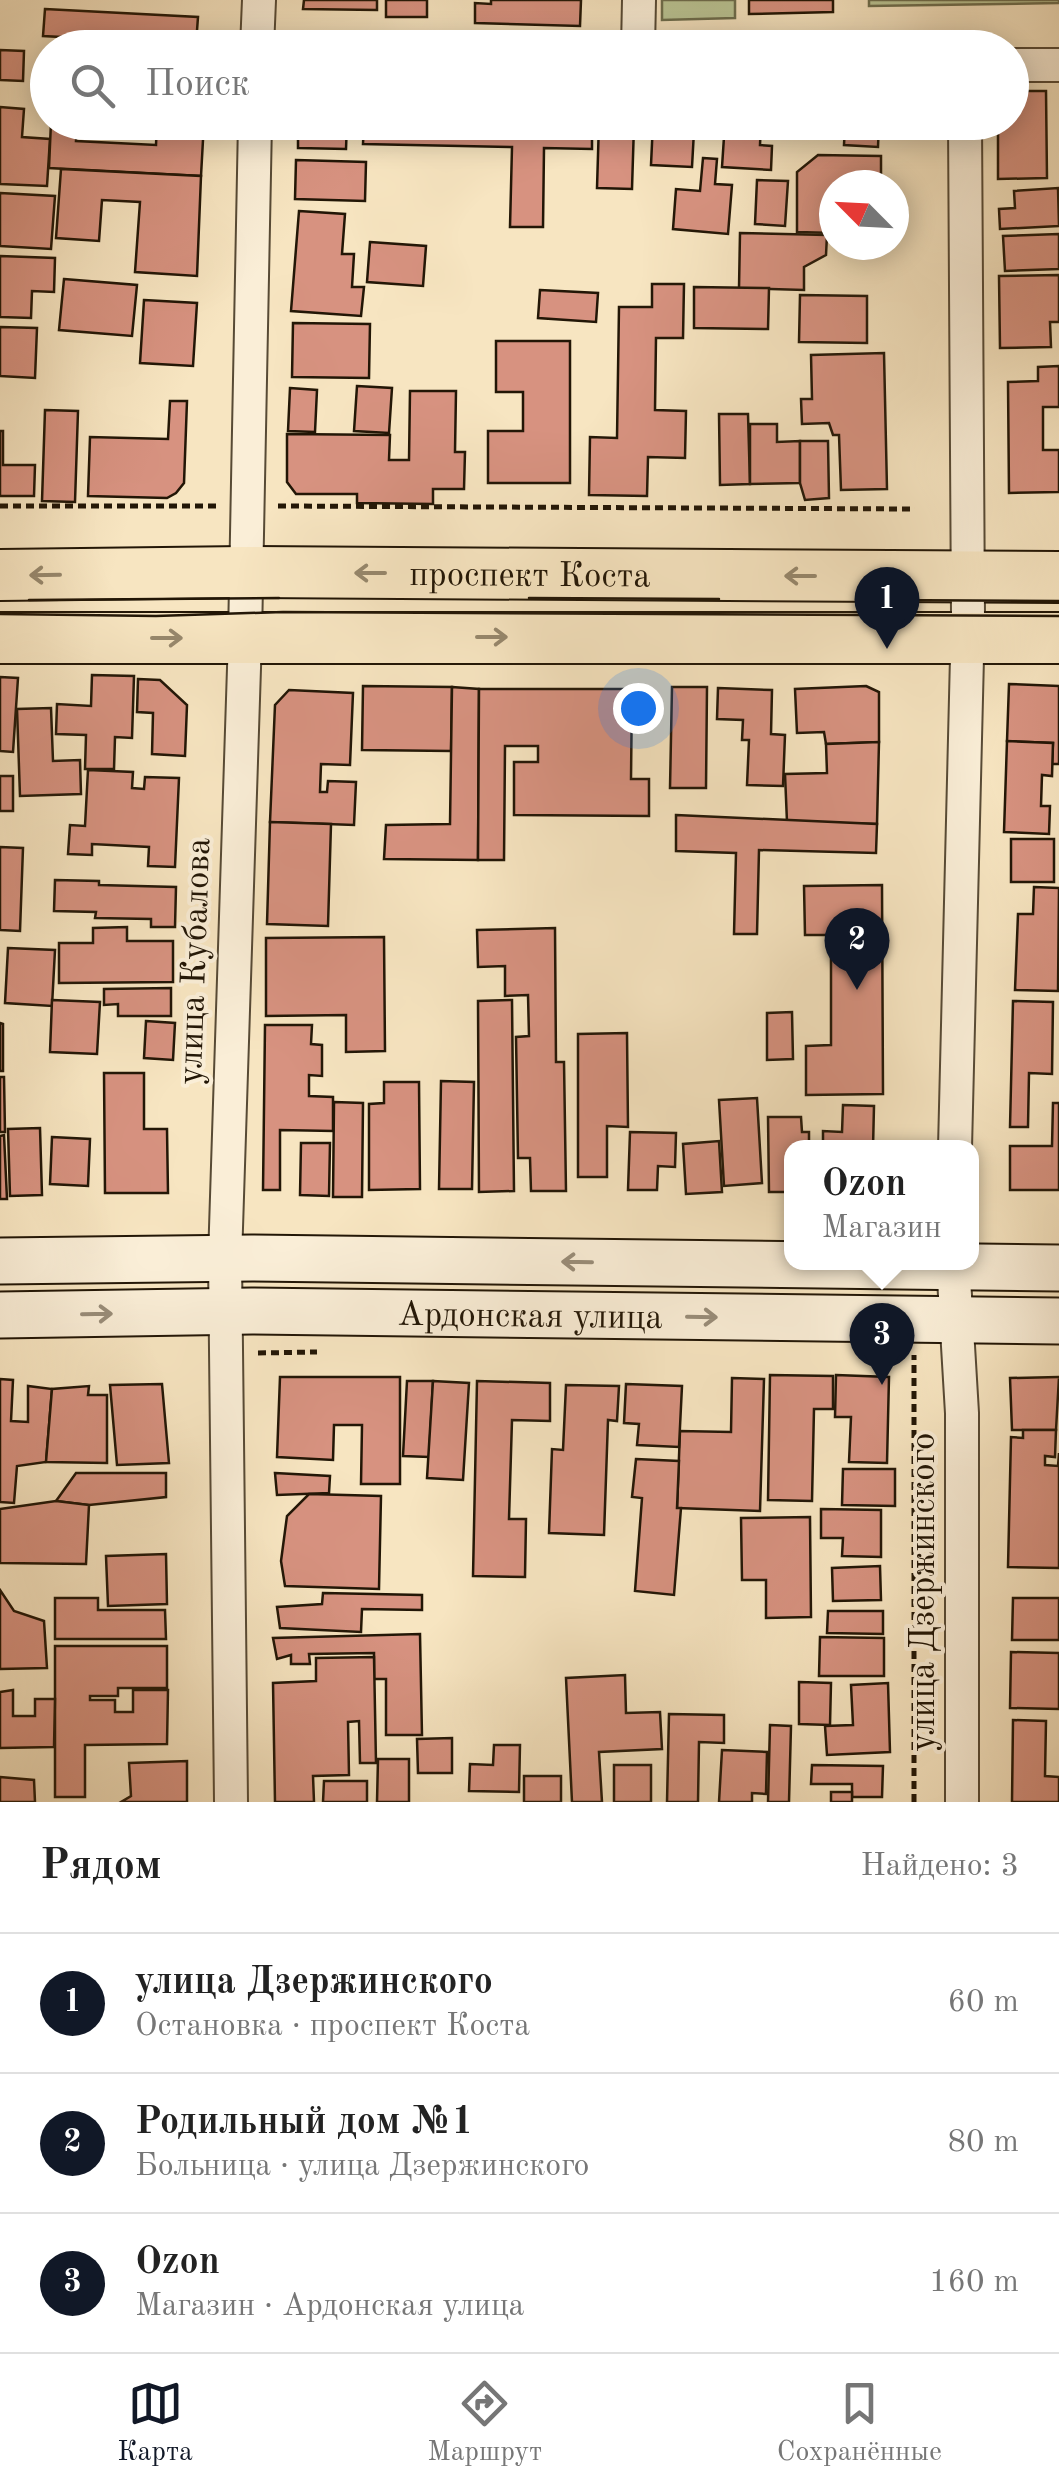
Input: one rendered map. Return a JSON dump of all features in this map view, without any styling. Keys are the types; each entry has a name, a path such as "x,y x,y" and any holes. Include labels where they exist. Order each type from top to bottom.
{"main road":[{"name":"проспект Коста","path":"0,575 244,572 1059,577"},
{"name":"проспект Коста","path":"0,638 1059,638"},
{"name":"Ардонская улица","path":"0,1261 225,1258 784,1263"},
{"name":"Ардонская улица","path":"979,1266 1059,1268"},
{"name":"Ардонская улица","path":"0,1315 225,1312 1059,1321"}],"street":[{"path":"257,30 259,0"},
{"path":"638,0 638,30"},
{"path":"1029,65 1059,65"},
{"name":"улица Кубалова","path":"231,1802 225,1258 255,140"},
{"path":"954,1140 968,577 964,140"},
{"name":"улица Дзержинского","path":"954,1270 962,1413 962,1802"}],"path":[{"path":"0,506 914,509"},
{"path":"914,1346 914,1802"},
{"path":"252,1353 330,1352"}],"green space":[{"path":"662,0 735,0 735,18 662,20"},
{"path":"869,0 1059,0 1059,3 869,6"}],"building":[{"path":"304,0 377,0 377,10 303,9"},
{"path":"386,0 427,0 427,17 386,17"},
{"path":"491,0 581,0 580,26 475,23 475,3 491,4"},
{"path":"749,0 833,0 833,12 749,14"},
{"path":"45,9 198,17 197,30 43,30"},
{"path":"0,50 24,51 23,81 0,80"},
{"path":"1029,91 1046,91 1047,178 998,179 998,140 1029,140"},
{"path":"0,107 24,109 22,137 50,140 47,186 0,184"},
{"path":"50,140 156,145 156,140 203,140 201,176 49,168"},
{"path":"298,140 346,140 346,149 298,148"},
{"path":"363,140 592,140 592,149 544,148 543,227 510,227 512,147 363,144"},
{"path":"598,140 634,140 632,189 597,188"},
{"path":"652,140 694,140 692,167 651,165"},
{"path":"724,140 760,140 760,145 772,146 771,170 722,167"},
{"path":"844,140 878,140 878,147 844,145"},
{"path":"818,155 881,156 881,170 819,170 819,233 797,232 797,172"},
{"path":"703,158 717,159 715,184 732,185 728,234 673,229 676,189 700,191"},
{"path":"296,160 366,162 365,201 295,199"},
{"path":"61,169 201,176 197,276 135,272 140,202 102,200 99,241 56,238"},
{"path":"757,180 788,181 785,226 755,224"},
{"path":"1058,188 1059,226 1000,229 999,209 1015,208 1014,191"},
{"path":"0,193 55,196 51,249 0,246"},
{"path":"299,211 345,214 342,254 354,254 352,287 364,287 361,316 291,311"},
{"path":"740,233 819,235 819,259 804,267 804,290 739,288"},
{"path":"1059,234 1059,269 1005,271 1003,236"},
{"path":"370,242 426,246 423,286 367,282"},
{"path":"0,256 55,258 54,292 32,291 31,318 0,317"},
{"path":"1059,275 1059,322 1050,322 1051,347 1000,348 999,276"},
{"path":"64,279 137,285 132,336 59,330"},
{"path":"652,284 684,284 683,338 656,338 655,410 686,411 685,458 648,457 647,496 589,495 590,437 617,438 619,307 652,307"},
{"path":"694,287 769,288 768,329 694,328"},
{"path":"540,290 598,293 596,322 538,318"},
{"path":"800,295 867,296 867,343 799,342"},
{"path":"144,300 197,303 193,366 140,363"},
{"path":"293,323 370,324 369,378 292,377"},
{"path":"0,327 37,328 35,378 0,376"},
{"path":"496,341 570,341 570,483 488,483 488,431 523,431 523,392 496,392"},
{"path":"884,353 887,489 841,490 839,435 833,435 829,423 802,424 801,399 812,399 811,355"},
{"path":"1059,366 1059,407 1043,407 1043,450 1059,450 1059,492 1009,493 1008,382 1038,381 1038,367"},
{"path":"357,386 392,388 389,433 354,431"},
{"path":"290,388 317,390 315,432 288,431"},
{"path":"410,391 456,391 455,452 465,452 464,489 433,489 433,504 357,503 357,494 296,494 287,482 287,434 390,435 389,460 409,460"},
{"path":"170,401 187,401 184,483 176,493 167,498 88,496 90,437 168,439"},
{"path":"45,410 78,411 75,502 42,501"},
{"path":"719,414 748,414 750,484 720,485"},
{"path":"750,424 777,424 777,442 800,441 800,483 750,484"},
{"path":"0,431 3,465 35,465 34,496 0,496"},
{"path":"800,441 828,441 829,498 805,500 800,483"},
{"path":"92,675 134,676 132,738 115,737 114,769 85,769 86,735 56,734 57,704 91,706"},
{"path":"0,677 18,678 13,752 0,751"},
{"path":"138,679 160,680 187,705 185,756 152,754 153,713 137,712"},
{"path":"1009,684 1059,686 1059,764 1052,764 1053,743 1007,741"},
{"path":"363,686 452,687 451,751 362,750"},
{"path":"866,686 879,692 879,742 826,744 824,732 797,733 795,689"},
{"path":"452,687 479,689 478,860 384,859 386,825 450,824"},
{"path":"672,687 707,687 706,788 670,788"},
{"path":"718,688 772,690 771,734 785,735 783,786 747,785 749,740 742,740 743,720 717,719"},
{"path":"479,689 632,689 631,779 649,779 649,816 514,815 514,762 538,762 538,746 505,746 504,860 478,860"},
{"path":"289,690 353,693 350,765 321,764 320,792 327,792 328,781 356,782 354,825 270,822 275,705"},
{"path":"51,708 53,761 80,760 81,794 20,796 17,709"},
{"path":"1007,741 1053,743 1052,776 1042,775 1041,806 1050,806 1049,834 1004,832"},
{"path":"879,742 877,824 787,822 785,774 827,773 826,744"},
{"path":"88,770 133,772 132,788 144,789 145,777 179,778 175,867 148,866 149,847 92,844 92,855 68,854 70,825 85,826"},
{"path":"0,776 13,776 13,811 0,811"},
{"path":"676,815 877,824 876,853 759,850 757,934 734,934 736,853 676,851"},
{"path":"270,822 331,824 328,926 267,924"},
{"path":"1011,839 1054,839 1054,882 1011,882"},
{"path":"0,847 23,848 20,931 0,930"},
{"path":"55,880 176,887 175,927 151,927 151,919 95,918 96,912 54,911"},
{"path":"882,885 883,1094 806,1095 806,1046 831,1045 831,935 805,935 804,886"},
{"path":"1034,887 1059,888 1058,991 1015,990 1018,914 1033,914"},
{"path":"127,927 127,941 173,941 173,982 59,983 59,943 93,943 93,928"},
{"path":"555,928 556,1062 564,1062 566,1191 531,1191 530,1158 518,1158 516,1037 529,1036 528,995 505,996 505,966 478,967 477,930"},
{"path":"384,937 385,1051 346,1052 346,1015 266,1016 266,938"},
{"path":"8,948 55,950 52,1006 5,1003"},
{"path":"171,988 171,1016 118,1016 118,1004 104,1005 104,989"},
{"path":"52,1000 100,1002 97,1054 50,1052"},
{"path":"512,1000 514,1191 479,1192 478,1001"},
{"path":"1013,1001 1053,1002 1052,1074 1029,1073 1028,1127 1010,1127"},
{"path":"792,1012 793,1059 767,1060 767,1013"},
{"path":"146,1021 175,1023 173,1060 144,1058"},
{"path":"0,1023 3,1024 3,1071 0,1071"},
{"path":"265,1025 312,1025 311,1044 322,1045 322,1076 309,1075 309,1096 333,1097 333,1131 280,1130 280,1190 263,1190"},
{"path":"627,1033 628,1127 607,1126 607,1177 578,1177 578,1034"},
{"path":"104,1073 144,1073 144,1129 167,1129 168,1193 105,1193"},
{"path":"0,1077 4,1077 5,1132 0,1132"},
{"path":"441,1081 474,1082 472,1189 439,1189"},
{"path":"384,1082 419,1082 420,1189 369,1190 369,1104 384,1103"},
{"path":"757,1098 762,1183 724,1186 719,1100"},
{"path":"334,1102 363,1103 362,1197 333,1197"},
{"path":"1053,1103 1059,1103 1059,1190 1010,1190 1010,1146 1052,1146"},
{"path":"843,1105 874,1106 873,1140 823,1140 823,1131 842,1132"},
{"path":"768,1117 801,1117 802,1132 809,1132 809,1140 784,1140 784,1192 769,1192"},
{"path":"40,1128 42,1195 10,1196 8,1129"},
{"path":"630,1132 676,1133 675,1167 658,1166 657,1190 628,1190"},
{"path":"4,1135 7,1199 0,1199 0,1136"},
{"path":"52,1137 90,1139 88,1186 50,1184"},
{"path":"719,1141 722,1192 686,1194 683,1144"},
{"path":"301,1143 330,1143 329,1196 300,1195"},
{"path":"770,1375 833,1376 833,1409 814,1409 812,1501 768,1500"},
{"path":"836,1375 889,1377 887,1463 849,1462 851,1417 835,1417"},
{"path":"280,1377 400,1377 400,1484 361,1484 362,1425 334,1425 333,1460 277,1457"},
{"path":"1059,1377 1056,1430 1012,1430 1010,1378"},
{"path":"732,1378 764,1379 760,1511 677,1508 680,1431 731,1432"},
{"path":"0,1379 13,1380 11,1421 28,1422 28,1386 52,1389 46,1462 17,1466 14,1503 0,1502"},
{"path":"407,1381 433,1381 429,1457 403,1456"},
{"path":"433,1381 469,1383 463,1480 427,1478"},
{"path":"477,1381 550,1383 550,1421 512,1420 509,1519 526,1519 525,1577 473,1576"},
{"path":"162,1384 169,1463 117,1465 110,1385"},
{"path":"626,1384 682,1386 679,1447 637,1445 639,1424 624,1423"},
{"path":"566,1385 619,1386 617,1421 608,1420 604,1535 549,1533 552,1449 563,1450"},
{"path":"89,1386 88,1395 107,1395 107,1463 46,1462 52,1389"},
{"path":"1023,1430 1056,1430 1055,1457 1045,1456 1045,1465 1058,1466 1059,1453 1059,1568 1008,1567 1011,1437 1023,1438"},
{"path":"636,1459 679,1461 677,1508 681,1508 674,1595 635,1591 642,1498 632,1497"},
{"path":"843,1469 895,1469 895,1506 842,1505"},
{"path":"76,1473 166,1473 166,1497 89,1505 56,1501"},
{"path":"275,1473 330,1476 329,1493 277,1495"},
{"path":"309,1494 381,1496 379,1589 285,1586 281,1561 287,1516"},
{"path":"56,1501 89,1505 86,1564 0,1563 0,1509"},
{"path":"821,1509 881,1510 881,1557 842,1556 843,1538 821,1538"},
{"path":"810,1517 811,1617 766,1618 766,1580 742,1580 741,1518"},
{"path":"166,1554 167,1604 108,1606 106,1556"},
{"path":"880,1566 881,1600 833,1601 832,1568"},
{"path":"0,1590 14,1611 44,1621 47,1668 0,1669"},
{"path":"323,1593 422,1595 422,1610 362,1609 361,1632 280,1628 277,1607 322,1604"},
{"path":"55,1598 98,1598 98,1610 165,1610 166,1639 55,1639"},
{"path":"1013,1598 1059,1598 1059,1640 1012,1640"},
{"path":"828,1611 883,1611 883,1634 827,1633"},
{"path":"420,1634 422,1735 386,1735 386,1679 374,1679 374,1653 309,1654 310,1664 291,1664 291,1655 277,1659 273,1638"},
{"path":"820,1637 884,1638 884,1676 819,1676"},
{"path":"55,1646 167,1646 167,1688 118,1688 118,1696 90,1696 90,1700 115,1700 115,1712 133,1712 133,1690 168,1690 167,1744 85,1745 85,1797 55,1797"},
{"path":"1011,1652 1059,1653 1059,1709 1010,1708"},
{"path":"374,1657 376,1763 360,1763 359,1721 348,1722 349,1775 313,1776 314,1802 275,1802 273,1683 316,1681 316,1658"},
{"path":"625,1675 626,1713 660,1712 662,1749 599,1752 602,1802 572,1802 566,1678"},
{"path":"799,1682 831,1683 830,1725 799,1724"},
{"path":"888,1683 890,1752 827,1755 825,1726 853,1725 851,1685"},
{"path":"13,1690 13,1716 35,1716 35,1699 55,1699 54,1747 0,1748 0,1692"},
{"path":"669,1714 724,1715 724,1743 699,1742 698,1802 667,1802"},
{"path":"1013,1720 1046,1721 1045,1776 1059,1777 1059,1802 1012,1802"},
{"path":"770,1725 791,1726 789,1802 768,1802"},
{"path":"452,1738 452,1773 418,1773 417,1739"},
{"path":"494,1745 520,1745 519,1792 469,1791 470,1764 493,1765"},
{"path":"722,1750 767,1752 766,1794 752,1793 752,1802 719,1802"},
{"path":"378,1759 409,1759 409,1802 377,1802"},
{"path":"187,1761 187,1802 121,1802 131,1796 129,1763"},
{"path":"614,1765 651,1765 651,1802 614,1802"},
{"path":"812,1765 883,1766 882,1797 852,1797 852,1784 811,1784"},
{"path":"524,1776 561,1776 561,1802 524,1802"},
{"path":"0,1777 34,1780 35,1802 0,1802"},
{"path":"324,1781 367,1781 367,1802 323,1802"},
{"path":"831,1792 852,1792 852,1802 831,1802"}],"tram line":[{"path":"29,600 279,598"},
{"path":"529,598 719,599"},
{"path":"879,600 1059,601"},
{"path":"0,614 1059,616"}],"place":[{"name":"улица Дзержинского","path":"887,649"},
{"name":"Родильный дом №1","path":"857,990"},
{"name":"Ozon","path":"882,1385"}]}
